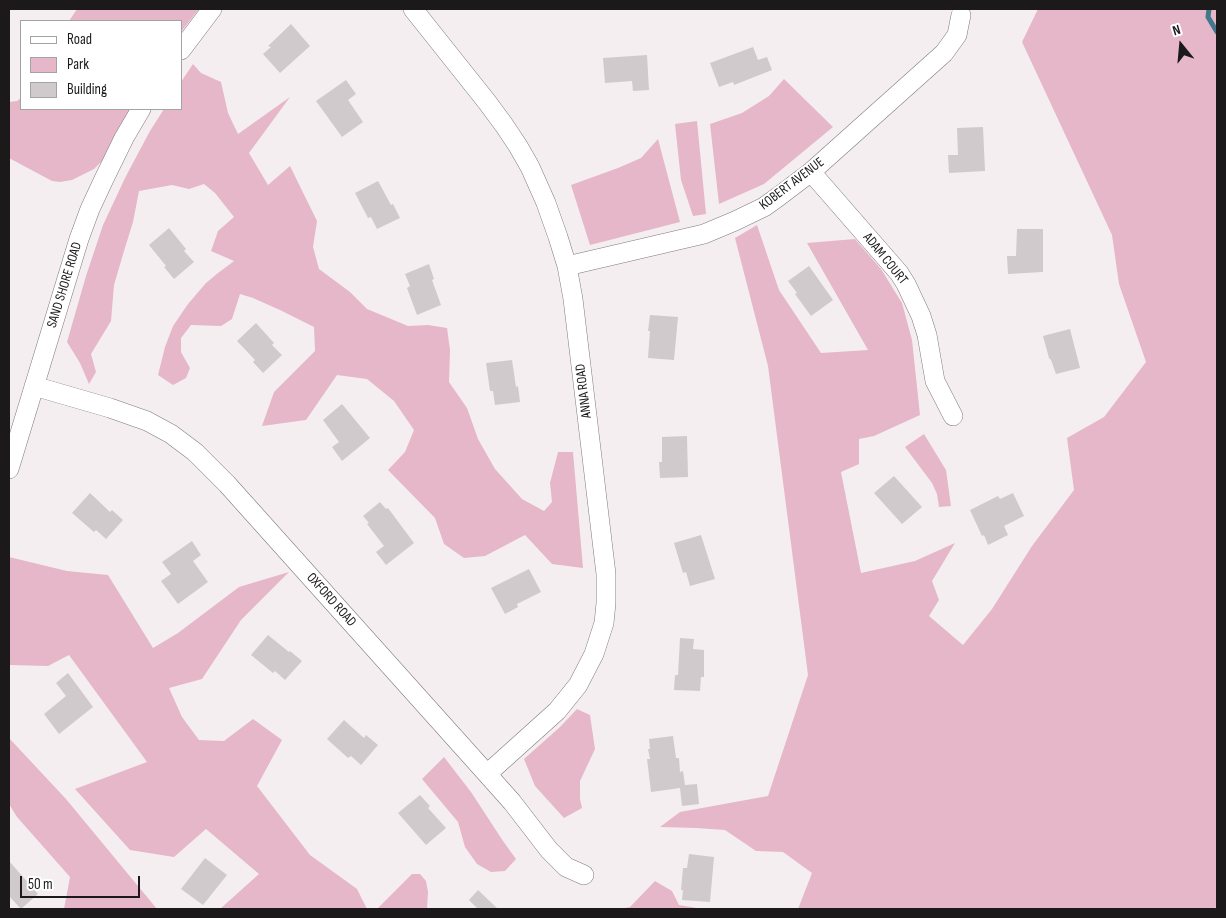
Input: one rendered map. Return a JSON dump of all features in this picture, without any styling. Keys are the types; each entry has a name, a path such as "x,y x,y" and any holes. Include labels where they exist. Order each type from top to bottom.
{"street":[{"path":"182,49 212,9"},
{"name":"ANNA ROAD","path":"413,9 504,125 530,167 546,203 566,266 574,308 606,574 605,613 601,634 594,654 581,679 571,695 557,711 487,774"},
{"name":"KOBERT AVENUE","path":"566,266 716,230 764,207 811,172 944,53 957,35 961,15"},
{"name":"SAND SHORE ROAD","path":"9,469 79,239 90,209 124,138 140,110"},
{"name":"ADAM COURT","path":"811,172 899,273 906,284 927,334 935,381 953,416"},
{"name":"OXFORD ROAD","path":"34,386 147,421 171,434 195,452 227,484 512,802 549,850 566,867 584,875"}],"green space":[{"path":"77,9 199,9 182,31 182,20 70,20"},
{"path":"1038,9 1217,9 1217,906 1214,909 798,909 812,873 783,852 756,851 725,830 660,827 680,812 768,796 808,675 768,366 735,238 757,225 779,290 821,353 868,350 807,243 855,239 881,269 902,303 912,340 920,415 874,436 859,439 859,464 841,472 861,573 915,561 955,543 932,581 939,600 929,616 963,645 992,609 1032,546 1074,490 1067,438 1104,417 1146,362 1119,284 1112,235 1022,42"},
{"path":"193,64 201,73 221,82 228,113 238,134 290,97 249,153 268,185 290,166 317,221 313,247 319,269 350,292 367,309 408,326 428,325 447,328 450,350 449,382 467,408 478,439 495,469 522,499 544,511 552,502 550,483 558,452 573,452 583,568 552,564 525,535 485,556 464,558 444,544 435,518 388,470 405,452 414,430 394,401 367,379 337,375 306,420 262,426 274,392 315,351 314,327 280,310 240,294 232,319 221,326 191,325 181,338 181,352 190,368 186,378 173,385 158,375 165,347 173,326 206,283 234,261 211,251 218,231 234,217 215,193 204,184 189,189 172,185 139,191 133,222 114,285 111,321 91,354 96,372 89,384 80,363 67,342 86,276 103,225 150,131 163,110 182,110 182,80"},
{"path":"784,79 833,127 764,184 719,204 710,124 742,113 769,96"},
{"path":"20,99 20,110 130,110 102,161 94,169 72,180 60,182 52,181 9,158 9,102"},
{"path":"697,121 706,214 693,216 681,180 675,124"},
{"path":"658,139 680,222 590,245 571,185 641,158"},
{"path":"924,434 946,470 951,506 939,507 937,494 932,483 905,447"},
{"path":"9,557 67,571 108,575 153,648 178,633 239,587 289,572 241,620 202,679 169,688 182,717 199,740 224,741 253,719 282,740 257,786 310,855 357,889 367,909 220,909 259,874 206,829 174,857 130,850 75,789 147,762 69,655 48,666 9,665"},
{"path":"577,709 590,715 595,749 580,781 582,808 564,818 535,786 524,759"},
{"path":"9,738 66,799 157,909 64,909 70,877 17,817 9,804"},
{"path":"444,757 471,792 516,859 505,871 491,872 477,864 465,847 458,822 422,779"},
{"path":"412,874 420,874 426,881 428,892 427,909 377,909"},
{"path":"655,881 672,891 679,905 703,909 620,909 630,907"}],"building":[{"path":"291,24 310,46 280,73 263,54 271,47 268,46"},
{"path":"753,47 758,60 767,57 772,70 734,85 733,82 719,87 710,63"},
{"path":"647,55 649,90 633,91 632,81 605,83 603,58"},
{"path":"346,80 356,94 348,100 363,122 342,137 316,101"},
{"path":"983,127 985,171 949,173 948,155 958,155 957,128"},
{"path":"378,181 400,218 377,229 371,217 368,218 355,193"},
{"path":"169,228 186,249 184,251 194,262 174,279 149,245"},
{"path":"1017,229 1043,229 1043,272 1008,274 1007,256 1016,256"},
{"path":"429,264 434,279 432,280 441,305 417,315 407,288 410,286 405,274"},
{"path":"809,266 833,300 811,316 788,281"},
{"path":"650,315 678,317 674,360 648,358"},
{"path":"256,323 282,355 263,373 253,362 255,360 237,341"},
{"path":"1070,329 1080,368 1056,374 1043,336"},
{"path":"512,360 520,402 495,405 493,391 490,391 486,363"},
{"path":"342,404 370,438 342,461 332,447 339,442 323,420"},
{"path":"687,436 688,477 660,478 659,462 662,462 662,437"},
{"path":"894,476 922,507 902,524 874,493"},
{"path":"90,493 110,512 112,510 123,520 106,539 96,530 94,532 72,513"},
{"path":"1013,493 1024,516 1004,526 1008,535 988,545 970,510 998,496 1000,499"},
{"path":"380,502 386,509 388,508 414,543 386,565 376,552 384,546 363,516"},
{"path":"701,535 715,579 690,586 686,572 683,573 674,543"},
{"path":"192,541 201,555 193,561 208,582 178,604 161,581 171,574 162,562"},
{"path":"529,569 541,592 517,604 518,607 505,614 491,588"},
{"path":"268,635 302,661 285,680 251,655"},
{"path":"680,638 694,639 693,649 704,650 704,677 701,677 700,691 674,690 675,675 678,675"},
{"path":"68,673 93,707 59,734 44,714 66,696 56,683"},
{"path":"344,720 364,738 366,735 378,745 361,765 351,756 348,758 327,739"},
{"path":"673,736 676,758 679,758 680,772 683,771 685,785 697,784 699,804 682,806 680,788 651,792 647,759 650,759 649,739"},
{"path":"420,795 430,806 428,808 446,828 426,845 398,813"},
{"path":"689,854 714,857 710,902 682,900 683,868 687,868"},
{"path":"205,858 227,875 203,905 181,889"},
{"path":"9,861 38,894 21,909 9,896"},
{"path":"478,890 498,909 478,909 469,900"}],"waterway":[{"path":"1209,9 1208,17 1217,32"}]}
